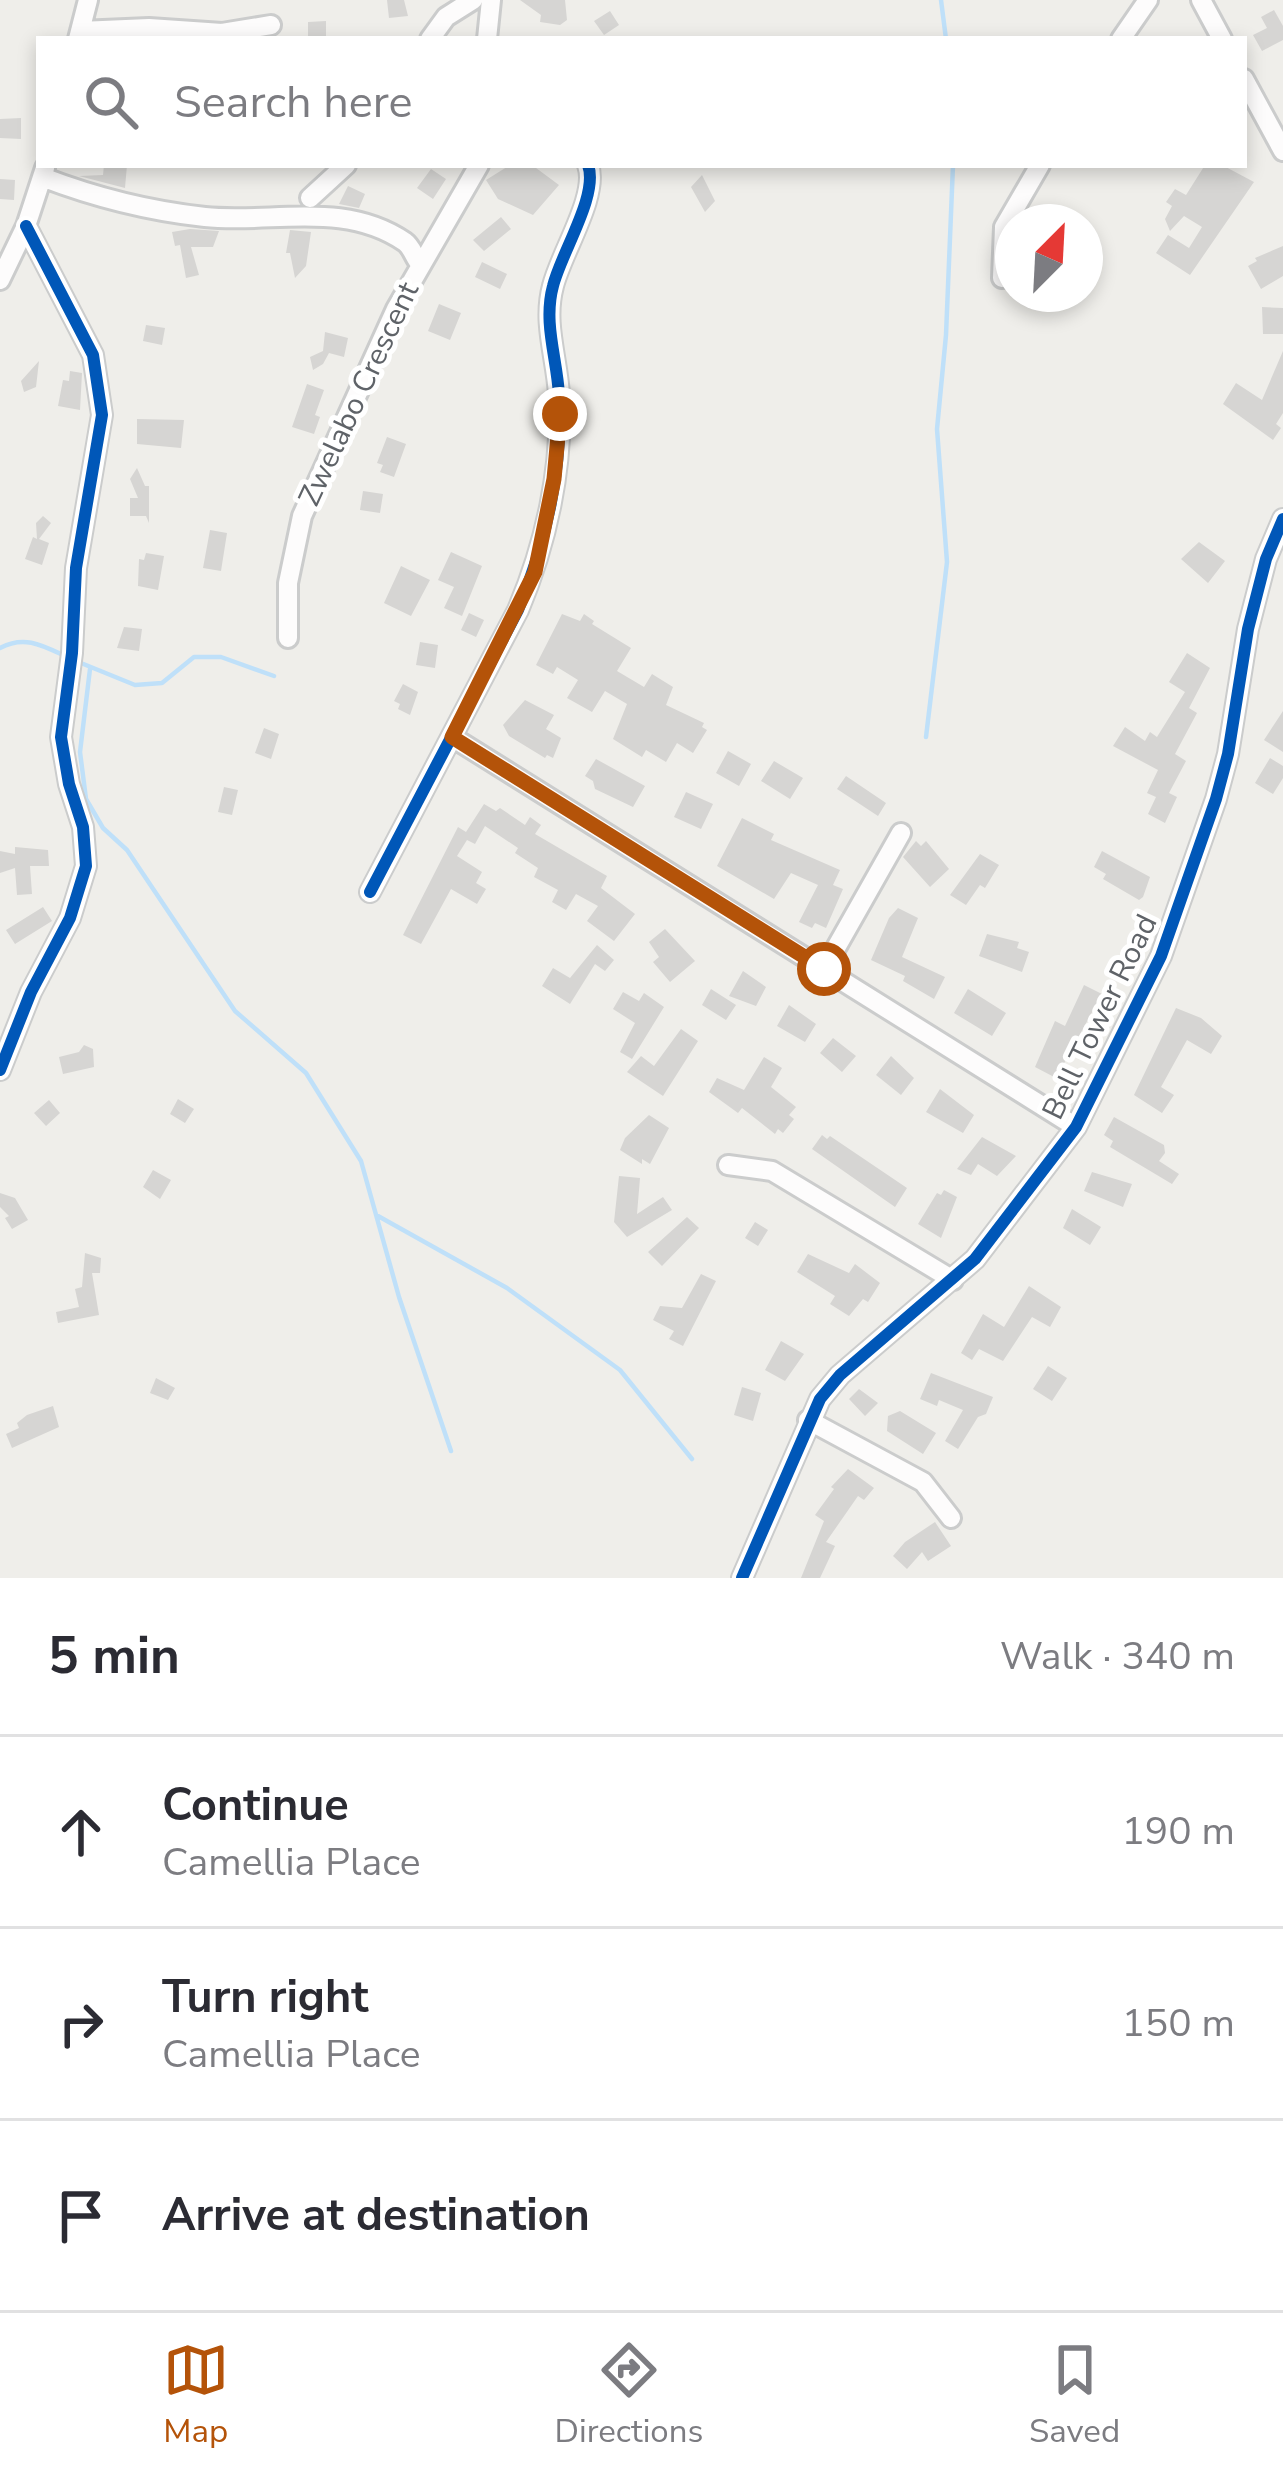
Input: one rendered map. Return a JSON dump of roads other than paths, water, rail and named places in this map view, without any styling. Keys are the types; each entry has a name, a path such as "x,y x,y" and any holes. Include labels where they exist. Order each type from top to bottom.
{"street":[{"path":"88,0 79,35 149,28 221,33 271,25"},
{"path":"432,36 446,16 473,0"},
{"path":"488,36 491,0"},
{"path":"1123,36 1148,0"},
{"path":"1201,0 1220,36"},
{"path":"1247,85 1283,151"},
{"path":"310,198 343,168"},
{"name":"Zwelabo Crescent","path":"288,638 288,583 302,516 420,264 476,168"},
{"path":"370,892 518,610 543,541 560,414 549,308 558,269 591,187 588,168"},
{"path":"1017,204 1038,168"},
{"path":"0,280 26,226 44,171 114,202 205,217 346,218 408,243 420,264"},
{"path":"0,1070 84,878 83,827 61,737 76,568 102,415 100,384 86,335 26,226"},
{"name":"Bell Tower Road","path":"742,1578 808,1420 840,1375 976,1259 1076,1127 1160,956 1201,844 1228,754 1248,629 1266,559 1283,519"},
{"path":"452,737 1076,1127"},
{"path":"824,969 901,833"},
{"path":"728,1165 772,1171 953,1280"},
{"path":"808,1420 923,1482 951,1519"}],"waterway":[{"path":"941,0 946,36"},
{"path":"926,737 947,562 937,429 953,168"},
{"path":"0,648 25,642 65,656"},
{"path":"76,661 135,685 162,683 194,657 221,657 274,676"},
{"path":"90,669 80,752 86,799 103,828 127,850 235,1011 306,1073 361,1161 399,1297 451,1451"},
{"path":"378,1216 507,1288 620,1370 692,1459"}]}
